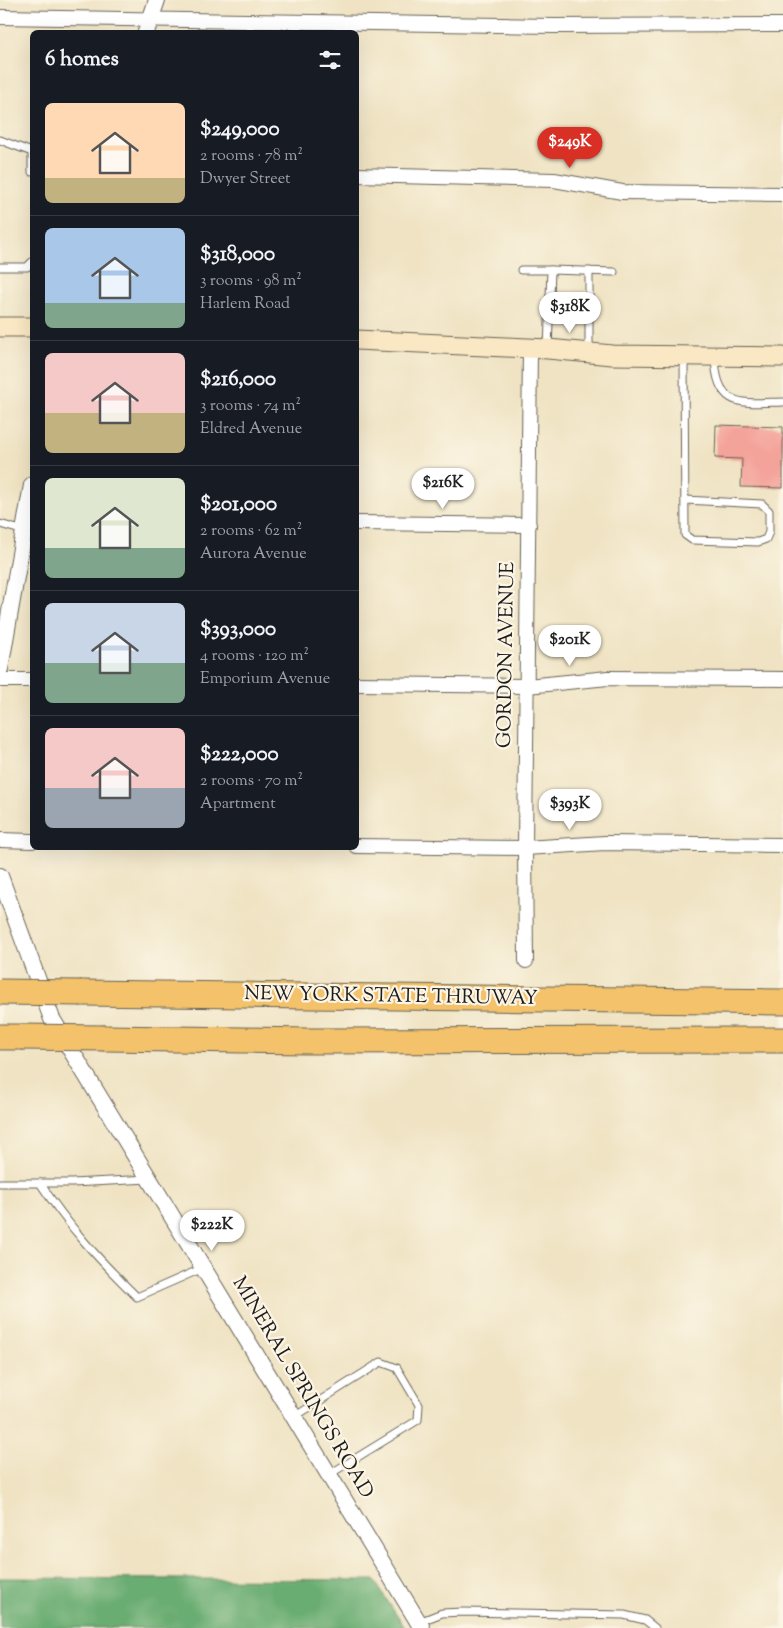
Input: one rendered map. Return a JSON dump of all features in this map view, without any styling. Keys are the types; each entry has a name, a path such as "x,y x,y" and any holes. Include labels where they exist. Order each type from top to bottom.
{"highway":[{"name":"NEW YORK STATE THRUWAY","path":"0,992 783,1002"},
{"name":"NEW YORK STATE THRUWAY","path":"11,1037 307,1041 783,1040"}],"main road":[{"path":"0,327 30,326"},
{"path":"359,340 589,353 684,356 783,356"}],"street":[{"path":"148,26 157,0"},
{"path":"0,17 148,26 783,25"},
{"path":"359,174 554,180 622,192 783,194"},
{"name":"GORDON AVENUE","path":"526,961 524,848 528,525 539,349"},
{"path":"0,669 10,597 28,523 30,504"},
{"path":"359,523 528,525"},
{"path":"359,684 527,686 608,678 783,679"},
{"path":"0,680 30,680"},
{"path":"0,840 30,841"},
{"path":"359,846 524,848 605,843 783,845"},
{"name":"MINERAL SPRINGS ROAD","path":"0,876 52,1019 421,1625"}],"lane":[{"path":"0,140 30,151"},
{"path":"0,267 27,267 30,264"},
{"path":"521,270 614,272"},
{"path":"539,349 551,270"},
{"path":"589,353 590,271"},
{"path":"684,356 685,535 692,540 758,542 766,539 769,532 769,511 762,504 685,500"},
{"path":"715,356 716,376 727,396 737,403 783,402"},
{"path":"0,524 28,523"},
{"path":"0,1183 149,1178"},
{"path":"40,1183 92,1254 137,1297 204,1268"},
{"path":"294,1417 380,1362 397,1368 418,1405 418,1420 329,1474"},
{"path":"421,1625 442,1614 463,1612 624,1615 645,1620 655,1628"}],"green space":[{"path":"0,1578 374,1580 405,1628 0,1628"}],"building":[{"path":"716,425 783,427 783,488 741,487 742,459 715,458"}]}
